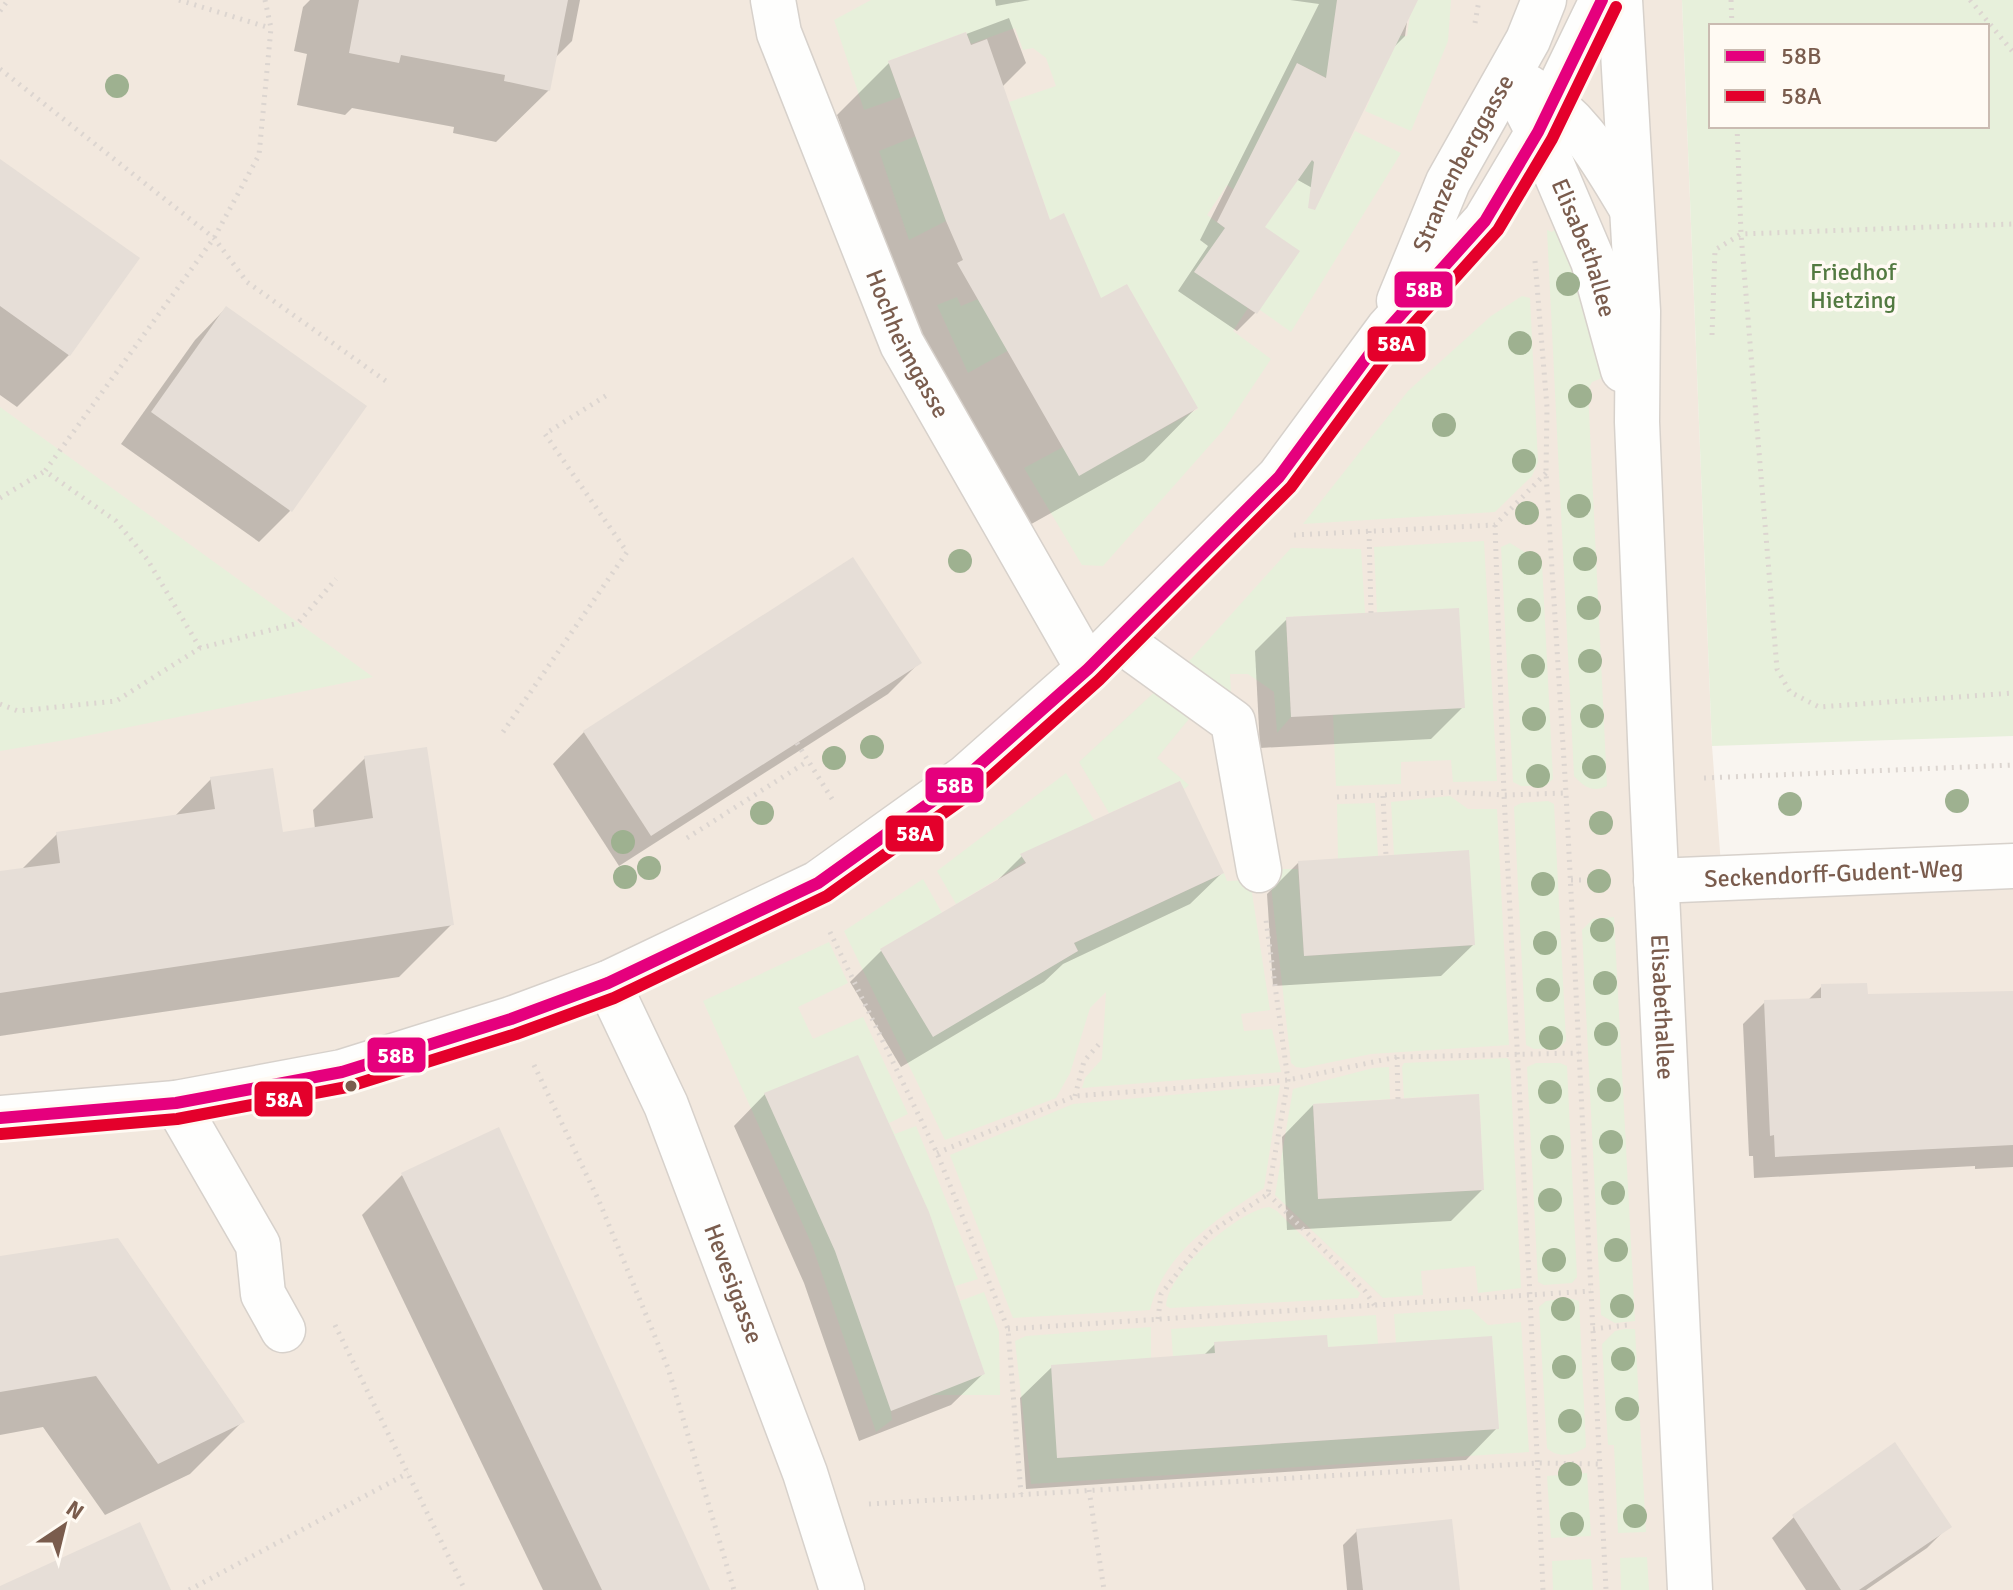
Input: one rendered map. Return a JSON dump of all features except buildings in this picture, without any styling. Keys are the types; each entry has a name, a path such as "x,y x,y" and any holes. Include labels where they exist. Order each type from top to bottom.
{"street":[{"name":"Hochheimgasse","path":"773,0 779,33 902,344 1103,654"},
{"name":"Stranzenberggasse","path":"1388,329 1448,182 1528,40 1544,0"},
{"name":"Stranzenberggasse","path":"0,1118 176,1103 342,1072 511,1019 608,983 809,888 966,777 1103,654 1279,477 1388,329 1485,221 1546,117 1602,0"},
{"name":"Elisabethallee","path":"1620,0 1638,311 1637,422 1690,1590"},
{"name":"Elisabethallee","path":"1509,76 1546,117 1591,141 1633,212"},
{"name":"Elisabethallee","path":"1546,117 1593,261 1637,422"},
{"path":"1103,654 1233,722 1259,870"},
{"name":"Seckendorff-Gudent-Weg","path":"1656,881 2013,866"},
{"name":"Hevesigasse","path":"608,983 666,1105 805,1473 842,1590"},
{"path":"176,1103 258,1245 263,1294 283,1330"}],"path":[{"path":"0,11 8,0"},
{"path":"179,0 271,28"},
{"path":"0,498 45,471 214,238 259,155 271,28 265,0"},
{"path":"1731,0 1732,24"},
{"path":"1970,0 2013,52"},
{"path":"0,69 214,238 247,282 390,384"},
{"path":"1737,128 1741,234 1777,669 1790,692 1819,707 2013,693"},
{"path":"1712,335 1715,250 1741,234 2013,224"},
{"path":"1534,253 1547,407 1546,473 1566,793 1606,1590"},
{"path":"503,732 627,552 545,434 607,395"},
{"path":"45,471 116,521 147,559 200,648"},
{"path":"1217,539 1495,525 1546,473"},
{"path":"1495,525 1504,795 1543,1590"},
{"path":"1369,531 1371,613"},
{"path":"0,704 18,711 116,701 200,648 298,623 336,579"},
{"path":"797,743 834,802"},
{"path":"687,838 808,761"},
{"path":"1704,778 2013,765"},
{"path":"1337,797 1453,792 1504,795 1566,793"},
{"path":"1383,796 1386,856"},
{"path":"1158,1319 1161,1294 1209,1233 1268,1194 1288,1080 1259,870"},
{"path":"809,888 937,1153 1008,1329 1021,1494"},
{"path":"511,1019 599,1201 668,1368 734,1590"},
{"path":"1075,1096 1084,1061 1101,1042"},
{"path":"937,1153 1075,1096 1288,1080 1397,1057 1579,1053"},
{"path":"1397,1057 1398,1099"},
{"path":"1268,1194 1365,1291 1375,1306"},
{"path":"1008,1329 1591,1291"},
{"path":"283,1330 326,1307 465,1590"},
{"path":"816,1508 1538,1463 1599,1464"},
{"path":"189,1590 408,1473"},
{"path":"1089,1490 1104,1590"}],"shaded area":[{"path":"0,0 1682,0 1712,746 1722,878 2013,866 2013,1590 0,1590"}],"green space":[{"path":"871,0 1337,0 1333,31 1407,36 1412,0 1451,0 1448,41 1411,131 1365,111 1370,100 1297,63 1261,135 1334,172 1355,131 1401,153 1291,332 1260,310 1265,227 1273,215 1227,185 1207,215 1225,228 1195,272 1248,308 1233,331 1271,359 1225,428 1103,566 1082,565 1024,468 1063,447 1079,475 1198,409 1127,284 968,373 937,305 957,297 961,306 978,299 1064,213 1050,220 1009,102 1056,86 1046,58 1033,48 1023,50 1015,28 971,44 966,32 888,61 901,97 864,110 834,20"},
{"name":"Friedhof Hietzing","path":"1682,0 2013,0 2013,736 1712,746"},
{"path":"916,136 946,221 909,240 879,151"},
{"path":"1558,226 1600,334 1602,378 1592,382 1588,390 1607,786 1597,789 1585,786 1574,776 1547,230 1552,232"},
{"path":"1522,296 1530,298 1538,462 1532,476 1495,512 1303,524 1408,391 1491,316"},
{"path":"0,407 373,677 0,751"},
{"path":"1484,541 1497,781 1453,782 1451,760 1401,762 1401,784 1336,786 1333,715 1377,613 1374,547"},
{"path":"1510,543 1542,563 1553,779 1545,786 1521,786 1513,782 1501,547"},
{"path":"1291,548 1361,549 1365,613 1286,617 1291,717 1277,733 1274,692 1248,674 1230,674 1232,709 1182,669"},
{"path":"1160,687 1193,714 1157,758 1189,785 1184,789 1180,781 1109,813 1079,762"},
{"path":"1066,773 1094,820 956,904 937,871"},
{"path":"1450,796 1468,809 1497,809 1509,1045 1371,1054 1296,1067 1291,1063 1269,869 1298,869 1304,956 1474,945 1469,851 1394,855 1391,802"},
{"path":"1548,801 1554,804 1566,1041 1559,1048 1534,1049 1526,1045 1514,807 1521,803"},
{"path":"1375,803 1378,856 1338,859 1337,804"},
{"path":"1224,873 1227,881 1250,880 1270,1010 1241,1014 1244,1031 1272,1029 1281,1072 1082,1088 1085,1078 1102,1059 1106,992 1090,1008 1070,1073 1056,1098 945,1140 844,931 923,879 942,913 880,949 933,1036 1078,951 1074,943"},
{"path":"1614,917 1635,1321 1615,1323 1601,1315 1582,930 1593,919"},
{"path":"829,942 848,983 798,1007 813,1039 863,1017 908,1114 889,1123 895,1134 916,1126 978,1279 955,1286 960,1301 984,1292 999,1332 1000,1395 930,1395 891,1411 892,1420 876,1432 812,1245 703,1001"},
{"path":"1507,1058 1510,1061 1521,1288 1478,1293 1475,1266 1421,1271 1423,1295 1383,1298 1275,1195 1293,1089 1373,1068 1389,1067 1390,1099 1313,1104 1318,1199 1484,1190 1479,1094 1404,1098 1402,1067 1404,1063"},
{"path":"1536,1063 1567,1066 1577,1277 1572,1283 1544,1285 1538,1282 1527,1067"},
{"path":"1280,1085 1264,1188 1211,1225 1180,1254 1157,1289 1150,1310 1013,1318 950,1155 1073,1104"},
{"path":"1269,1207 1277,1211 1360,1293 1358,1298 1166,1306 1169,1292 1178,1277 1206,1246 1240,1220"},
{"path":"1569,1298 1579,1301 1586,1447 1561,1455 1547,1448 1539,1307 1546,1301"},
{"path":"1471,1309 1488,1325 1521,1322 1529,1452 1031,1484 1015,1341 1026,1336 1151,1327 1151,1359 1058,1458 1499,1429 1492,1337 1396,1343 1394,1314"},
{"path":"1376,1315 1378,1344 1328,1347 1326,1335 1215,1342 1215,1354 1173,1357 1171,1329"},
{"path":"1635,1329 1646,1532 1618,1533 1614,1445 1608,1445 1602,1344 1615,1331"},
{"path":"1587,1473 1591,1536 1551,1538 1547,1476"},
{"path":"1647,1557 1649,1590 1621,1590 1620,1558"},
{"path":"1591,1559 1593,1590 1553,1590 1552,1561"}],"transit line":[{"name":"58B","path":"0,1118 176,1103 342,1072 511,1019 608,983 818,883 966,777 1088,669 1279,477 1388,329 1485,221 1538,132 1602,0"},
{"name":"58A","path":"1,1134 177,1119 347,1087 516,1034 614,998 827,896 977,789 1099,680 1291,487 1400,339 1498,230 1552,139 1616,7"}]}
